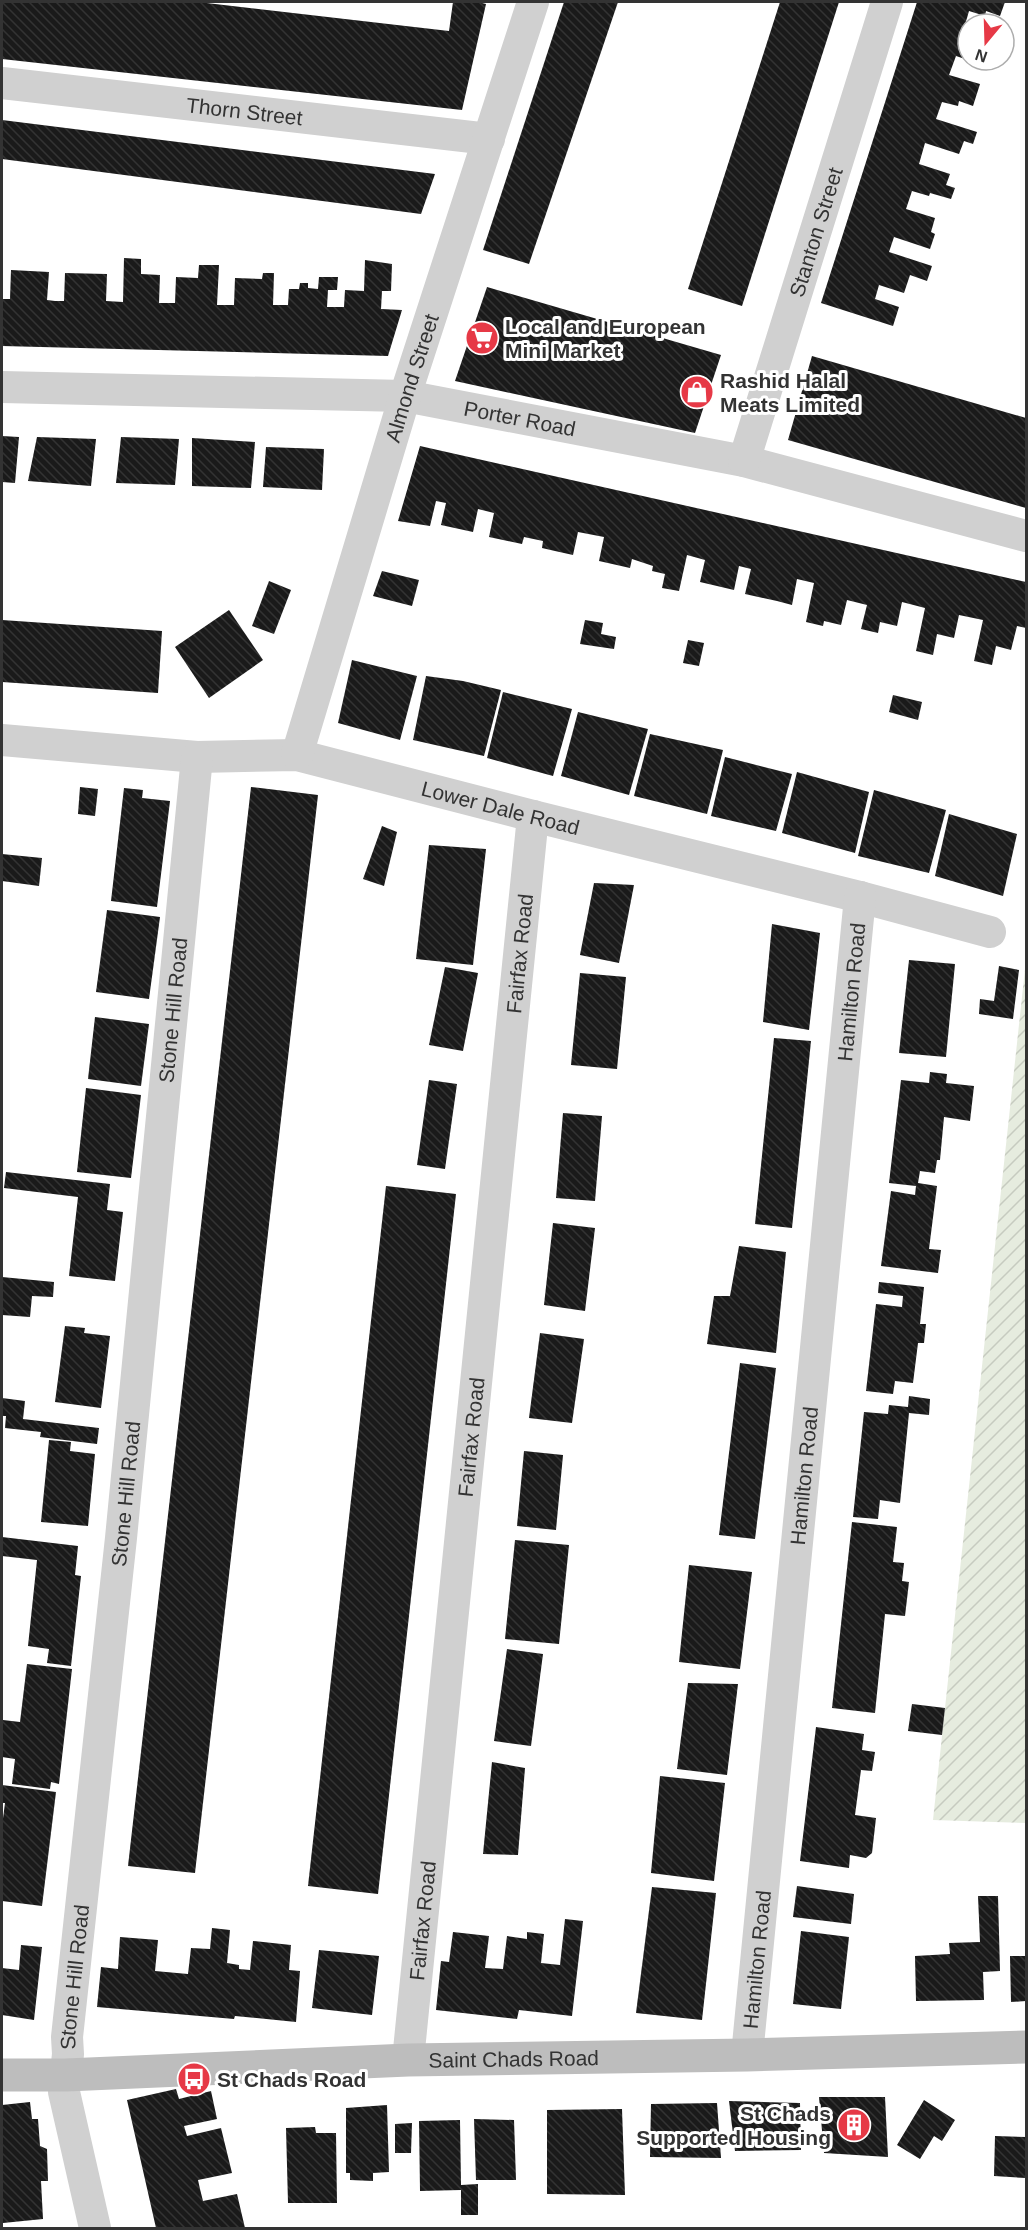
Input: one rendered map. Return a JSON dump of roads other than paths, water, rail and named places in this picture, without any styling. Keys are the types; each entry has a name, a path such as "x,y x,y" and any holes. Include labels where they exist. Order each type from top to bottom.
{"street":[{"name":"Almond Street","path":"297,755 405,396 533,2"},
{"name":"Stanton Street","path":"744,461 887,2"},
{"name":"Thorn Street","path":"2,83 489,139"},
{"name":"Porter Road","path":"2,387 405,396 744,461 1026,536"},
{"name":"Lower Dale Road","path":"2,741 197,757 297,755 990,932"},
{"name":"Stone Hill Road","path":"95,2229 64,2092 68,2020 120,1550 197,757"},
{"name":"Fairfax Road","path":"408,2060 533,816"},
{"name":"Hamilton Road","path":"747,2055 860,897"},
{"name":"Saint Chads Road","path":"2,2075 66,2075 408,2060 747,2055 1026,2047"}],"place":[{"name":"Local and European Mini Market","path":"482,338"},
{"name":"Rashid Halal Meats Limited","path":"697,392"},
{"name":"St Chads Road","path":"194,2079"},
{"name":"St Chads Supported Housing","path":"854,2125"}]}
